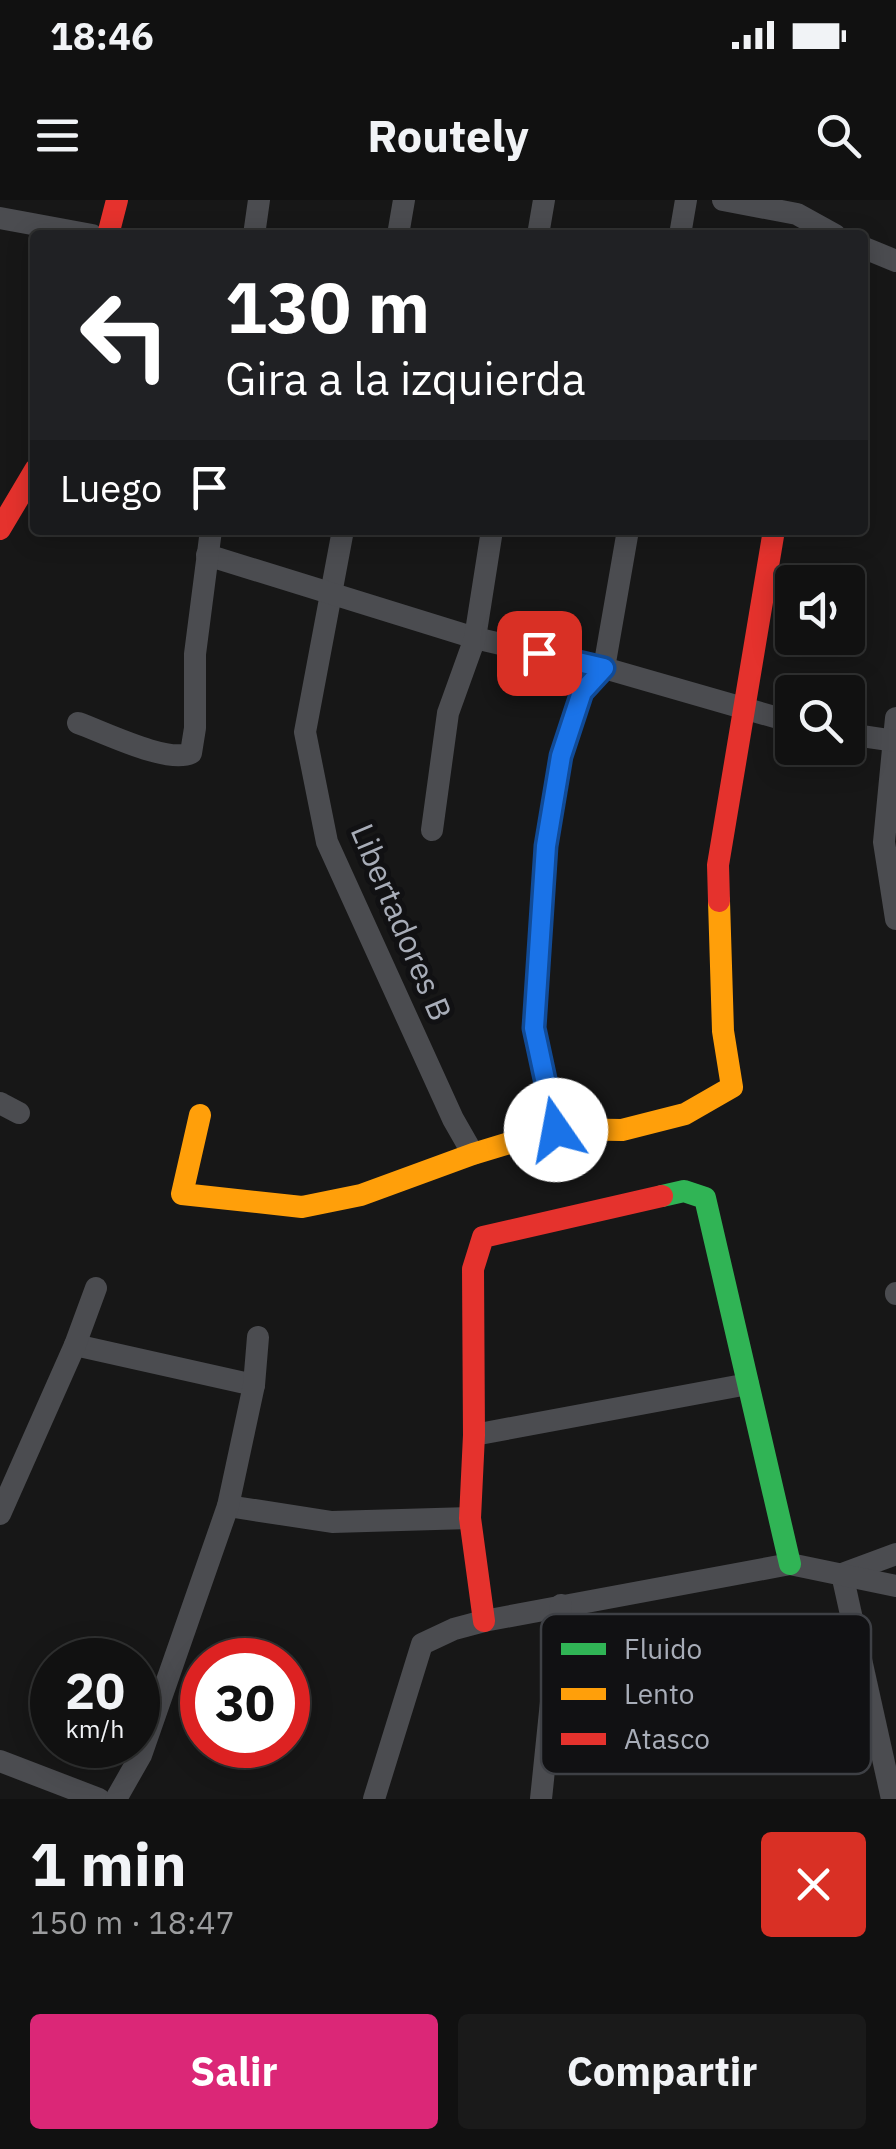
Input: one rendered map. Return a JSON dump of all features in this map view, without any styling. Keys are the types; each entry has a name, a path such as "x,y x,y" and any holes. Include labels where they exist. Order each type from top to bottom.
{"street":[{"path":"109,230 117,200"},
{"path":"255,230 260,200"},
{"path":"399,230 404,200"},
{"path":"539,230 544,200"},
{"path":"681,230 686,200"},
{"path":"723,200 802,207 825,230"},
{"path":"0,218 65,230"},
{"path":"868,249 896,261"},
{"path":"0,529 30,478"},
{"path":"78,723 165,754 181,758 192,753 195,654 209,535"},
{"name":"Libertadores B","path":"342,535 305,732 328,842 453,1119 473,1154"},
{"path":"432,830 448,713 474,638 491,535"},
{"path":"556,1130 534,1028 546,846 561,756 582,692 604,668 627,535"},
{"path":"200,1115 182,1194 302,1207 361,1195 473,1154 556,1130 622,1130 686,1114 732,1087 723,1030 718,865 773,535"},
{"path":"207,555 474,638 604,668 775,717"},
{"path":"865,734 895,733 884,842 896,919"},
{"path":"484,1621 470,1518 473,1269 482,1237 684,1191 706,1198 790,1564"},
{"path":"0,1514 76,1345 96,1288"},
{"path":"116,1799 141,1755 228,1506 254,1385 258,1337"},
{"path":"76,1345 254,1385"},
{"path":"474,1435 748,1384"},
{"path":"228,1506 332,1522 470,1518"},
{"path":"842,1574 896,1554"},
{"path":"374,1799 422,1644 484,1621 790,1564 896,1586"},
{"path":"842,1574 851,1614"},
{"path":"560,1614 561,1606"},
{"path":"871,1704 892,1799"},
{"path":"0,1761 99,1799"},
{"path":"541,1799 544,1774"}],"traffic: fast":[{"path":"662,1196 684,1191 705,1198 790,1564"}],"traffic: slow":[{"path":"200,1115 182,1194 302,1207 361,1195 556,1129 622,1130 685,1114 732,1087 723,1031 719,901"}],"traffic: jam":[{"path":"109,230 117,200"},
{"path":"0,529 30,478"},
{"path":"719,901 718,865 773,535"},
{"path":"484,1621 470,1518 473,1269 483,1237 662,1196"}],"route":[{"path":"539,653 604,668 582,692 561,756 546,846 534,1028 556,1130"}]}
